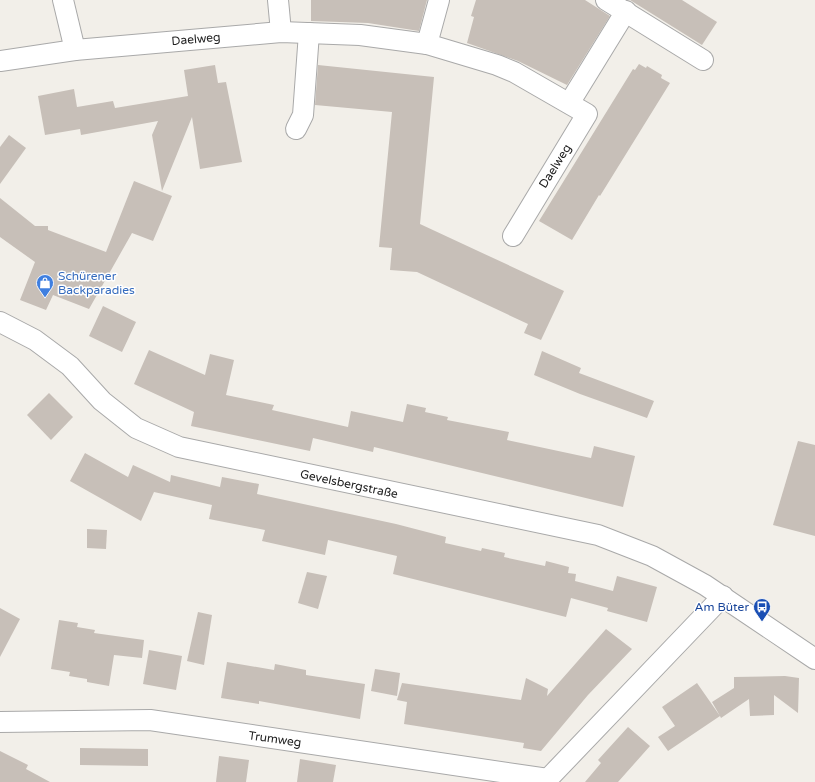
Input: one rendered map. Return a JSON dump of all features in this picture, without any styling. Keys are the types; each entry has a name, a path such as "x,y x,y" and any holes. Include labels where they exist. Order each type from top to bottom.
{"street":[{"path":"0,61 75,50 63,0"},
{"path":"278,0 280,32"},
{"path":"427,44 439,0"},
{"path":"606,0 703,60"},
{"path":"570,102 626,11"},
{"name":"Daelweg","path":"75,50 280,32 309,33 360,35 427,44 497,65 570,102 588,114 513,236"},
{"path":"296,129 303,115 309,33"},
{"name":"Gevelsbergstraße","path":"0,322 35,340 70,366 102,401 136,428 179,447 598,535 652,556 723,596"},
{"path":"546,781 586,742 723,596 815,659"},
{"name":"Trumweg","path":"0,722 150,720 546,781"}],"building":[{"path":"311,0 427,0 419,31 368,23 311,21"},
{"path":"476,0 585,0 610,16 567,85 518,61 467,43 474,17 471,16"},
{"path":"630,0 682,0 717,22 702,45"},
{"path":"639,64 646,68 647,66 662,75 661,78 670,83 572,240 539,221 633,69 635,70"},
{"path":"215,65 218,83 226,82 242,162 200,169 192,117 162,191 152,135 158,121 81,135 80,129 45,135 38,96 74,89 77,107 113,101 115,108 188,96 184,70"},
{"path":"318,65 434,77 420,224 564,291 541,340 524,333 528,324 417,272 390,270 392,248 379,247 392,112 315,105"},
{"path":"9,135 26,148 0,184 0,147"},
{"path":"134,181 172,196 153,241 132,233 89,309 53,295 46,310 20,300 35,262 0,237 0,198 35,226 48,226 48,230 106,252"},
{"path":"103,306 136,322 122,352 89,336"},
{"path":"149,350 205,375 210,354 234,360 226,395 274,405 272,410 348,427 351,411 403,422 407,404 426,408 425,412 448,417 447,420 509,432 507,440 591,458 594,446 635,456 623,507 374,447 373,452 313,438 310,451 191,426 194,412 134,384"},
{"path":"542,351 581,368 579,373 654,401 647,418 580,394 534,375"},
{"path":"49,393 73,417 51,440 27,415"},
{"path":"798,441 815,445 815,536 773,525"},
{"path":"85,453 128,477 133,465 170,482 171,475 220,487 222,477 259,484 257,494 396,524 446,537 445,543 481,551 482,548 505,553 504,557 545,566 546,561 569,567 568,573 576,574 575,581 613,591 617,576 657,587 647,622 607,611 608,608 571,598 566,617 393,574 397,556 328,540 325,555 262,541 265,530 209,519 212,505 154,492 141,521 70,481"},
{"path":"87,529 107,530 106,549 87,548"},
{"path":"307,572 327,576 318,609 298,603"},
{"path":"0,608 20,619 0,657"},
{"path":"198,612 212,615 204,665 187,661"},
{"path":"59,620 78,623 77,627 95,630 94,633 144,640 142,658 114,655 109,686 87,682 87,679 69,676 70,672 51,669"},
{"path":"606,629 632,649 588,695 541,751 523,748 524,743 404,724 407,702 397,700 402,683 521,700 526,678 548,689 547,696"},
{"path":"149,650 182,656 176,690 143,684"},
{"path":"227,662 274,670 275,664 306,670 306,675 365,684 360,719 259,701 259,704 221,698"},
{"path":"375,669 400,673 397,696 371,691"},
{"path":"785,676 799,678 798,713 774,695 774,715 750,716 749,699 721,718 712,702 734,688 734,677"},
{"path":"697,683 720,716 668,751 658,737 675,726 662,707"},
{"path":"628,727 650,746 618,782 585,782 601,763 598,760"},
{"path":"80,748 148,749 148,766 80,765"},
{"path":"0,751 28,765 26,769 50,782 0,782"},
{"path":"219,756 249,760 246,782 216,782"},
{"path":"300,759 336,765 333,782 297,782"}],"place":[{"name":"Schürener Backparadies","path":"45,298"},
{"name":"Am Büter","path":"762,622"}]}
